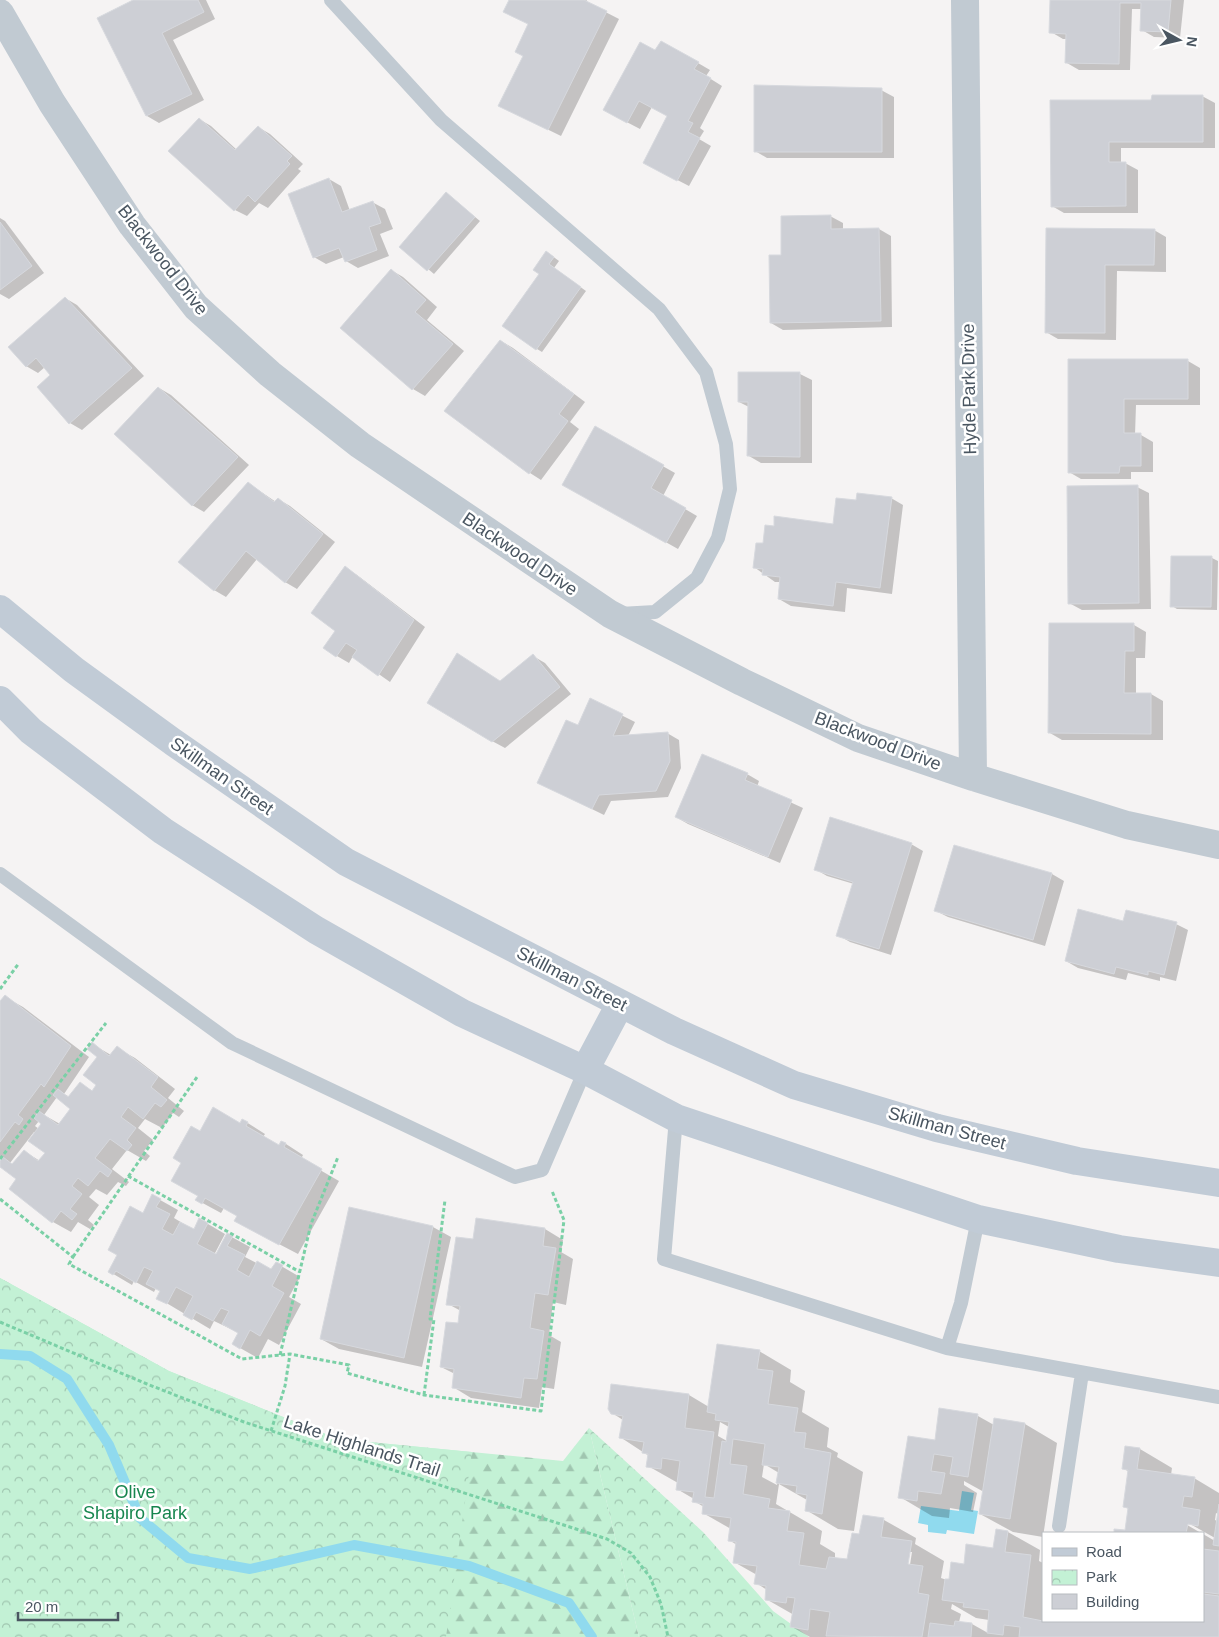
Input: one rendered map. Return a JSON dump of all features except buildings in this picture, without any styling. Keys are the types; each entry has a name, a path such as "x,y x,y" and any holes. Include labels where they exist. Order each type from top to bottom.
{"main road":[{"name":"Skillman Street","path":"0,609 74,670 173,742 346,862 674,1031 794,1085 937,1128 1068,1158 1219,1183"},
{"path":"0,700 31,731 163,831 316,930 462,1013 585,1070 676,1118 978,1219 1119,1248 1219,1263"},
{"path":"585,1070 620,1004"}],"street":[{"name":"Hyde Park Drive","path":"965,0 973,777"},
{"name":"Blackwood Drive","path":"0,13 52,103 132,225 196,307 270,374 360,445 610,614 742,682 858,738 973,777 1127,825 1219,845"}],"lane":[{"path":"331,0 441,120 659,309 706,372 726,444 730,489 718,538 697,578 655,612 610,614"},
{"path":"0,874 232,1043 515,1177 542,1170 585,1070"},
{"path":"676,1118 664,1259 947,1348 1219,1397"},
{"path":"947,1348 961,1303 978,1219"},
{"path":"1059,1526 1082,1372"}],"path":[{"path":"0,989 20,963"},
{"path":"0,1159 106,1023"},
{"path":"196,1077 69,1264 242,1359 290,1354 349,1365 347,1373 424,1395 541,1411 564,1220 542,1170"},
{"path":"280,1355 311,1224 338,1157"},
{"path":"128,1176 300,1272"},
{"path":"0,1199 73,1257"},
{"path":"424,1395 434,1319 430,1319 445,1200"},
{"name":"Lake Highlands Trail","path":"0,1322 146,1384 244,1422 606,1539 631,1553 650,1577 661,1604 668,1637"},
{"path":"271,1431 285,1386 290,1354"}],"green space":[{"name":"Olive Shapiro Park","path":"0,1278 169,1371 338,1439 563,1461 589,1428 639,1637 0,1637"},
{"name":"Olive Shapiro Park","path":"0,1278 169,1371 338,1439 472,1452 446,1637 0,1637"},
{"path":"589,1428 703,1532 773,1611 809,1637 639,1637"}],"water":[{"path":"962,1491 974,1493 971,1510 978,1511 974,1534 947,1530 946,1534 928,1532 928,1525 918,1523 921,1506 959,1511"}],"waterway":[{"path":"0,1354 30,1356 67,1379 109,1445 140,1518 188,1558 250,1569 354,1545 469,1566 569,1603 592,1637"}]}
